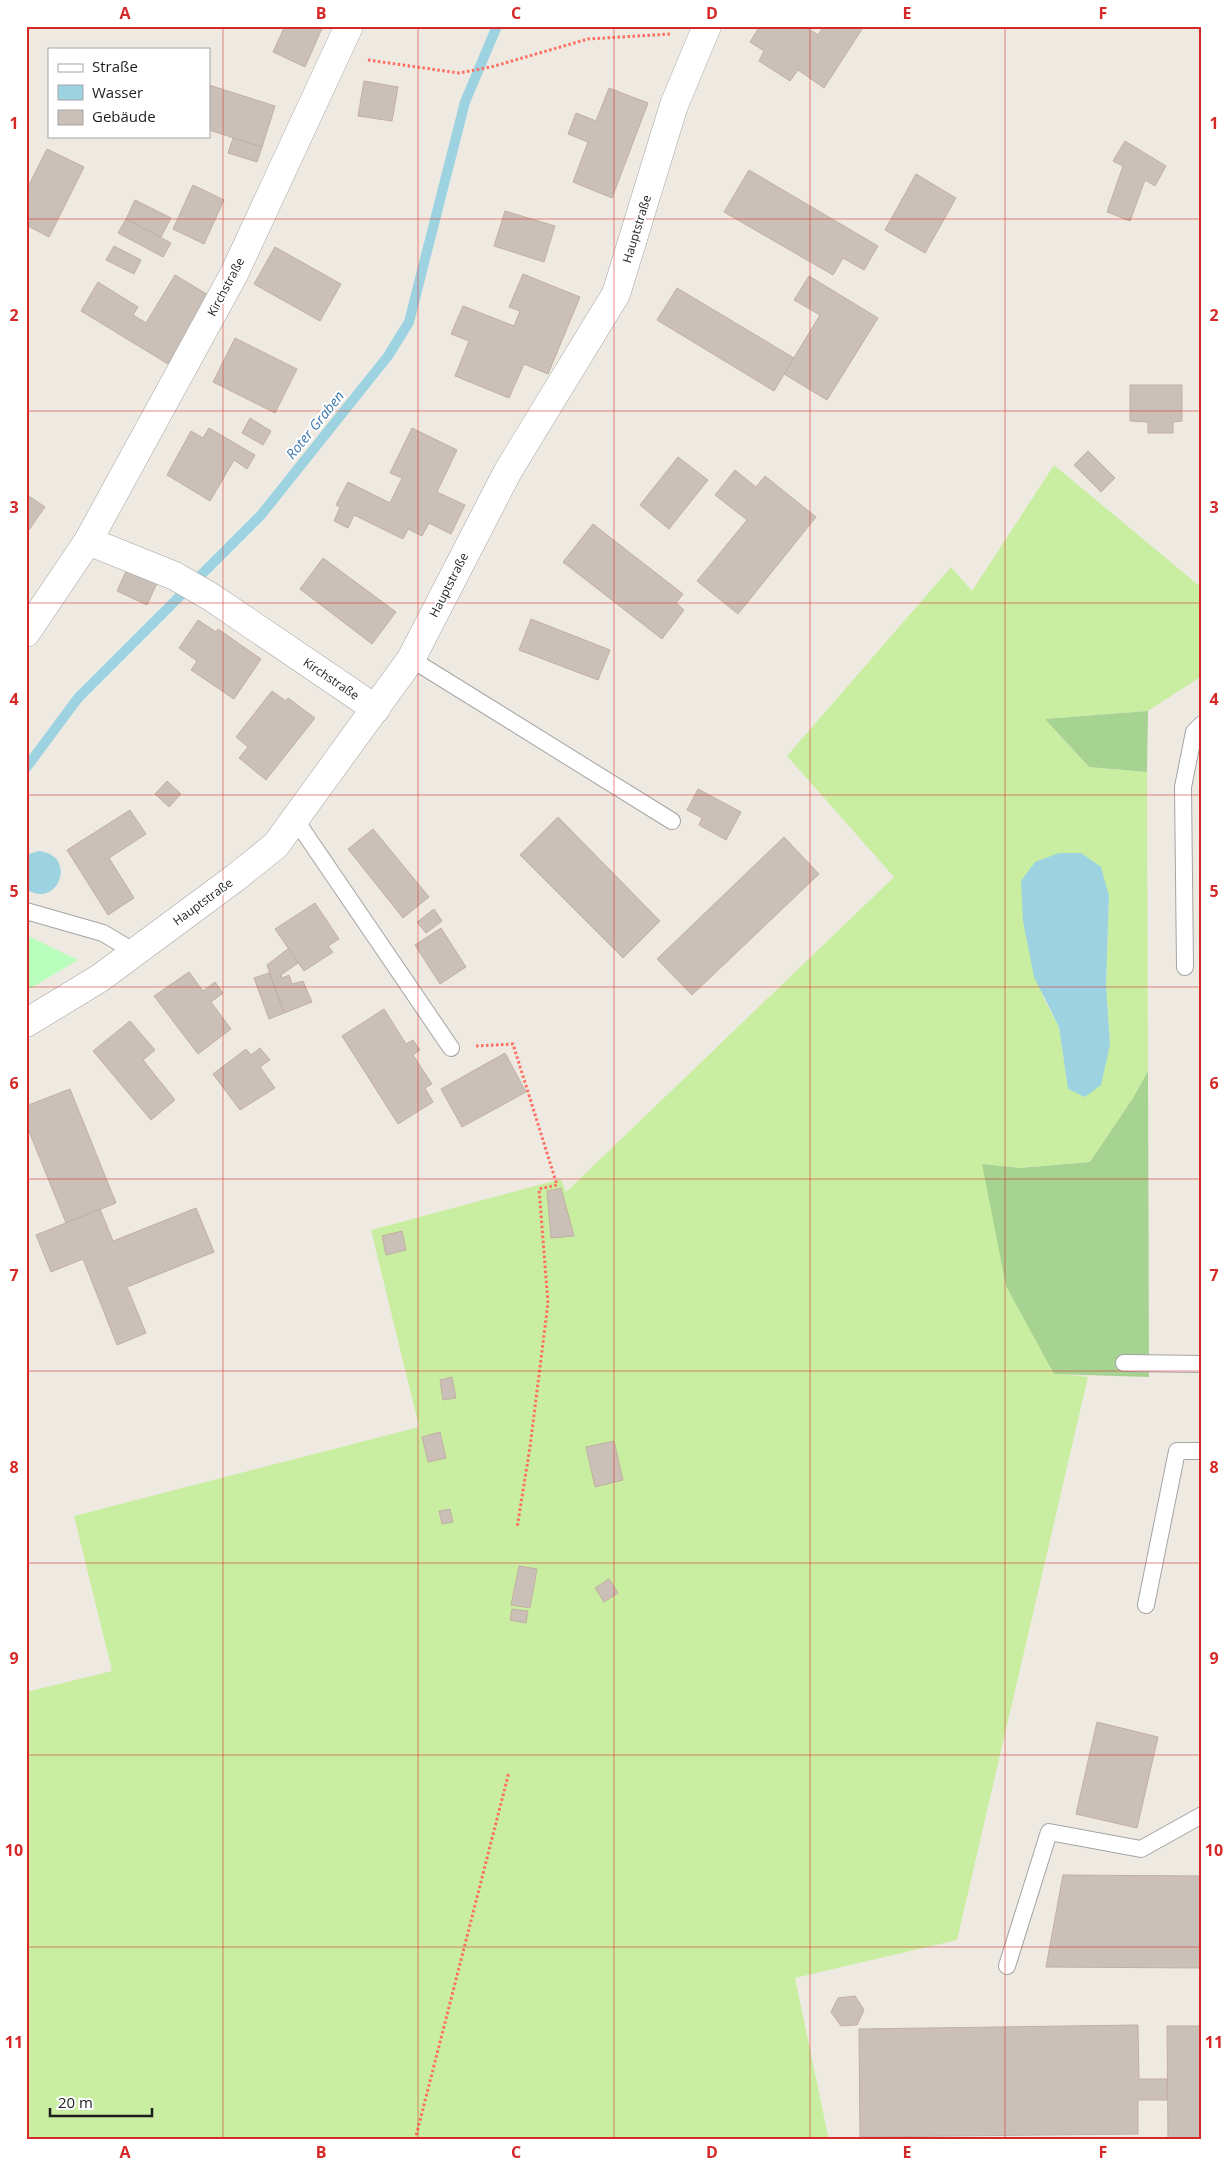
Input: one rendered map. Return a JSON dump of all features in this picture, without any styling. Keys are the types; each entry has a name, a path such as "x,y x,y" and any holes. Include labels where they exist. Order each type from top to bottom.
{"street":[{"name":"Kirchstraße","path":"26,633 88,541 234,274 337,56 349,26"},
{"name":"Hauptstraße","path":"26,1023 100,978 235,878 276,845 411,659 508,471 616,294 674,106 706,29"},
{"name":"Kirchstraße","path":"88,541 175,576 211,597 376,709"}],"lane":[{"path":"411,659 672,821"},
{"path":"1185,967 1183,787 1194,732 1202,724"},
{"path":"295,818 451,1048"},
{"path":"26,911 104,933 135,952"},
{"path":"1124,1363 1202,1364"},
{"path":"1146,1605 1177,1451 1202,1451"},
{"path":"1007,1966 1050,1832 1141,1849 1202,1815"}],"path":[{"path":"337,56 459,73 491,67 588,39 706,29"},
{"path":"451,1048 514,1044 557,1185 539,1189 548,1303 530,1448 517,1528"},
{"path":"415,2140 509,1772"}],"green space":[{"path":"1054,465 1202,588 1202,676 1148,711 1045,719 1089,767 1147,772 1148,1071 1133,1098 1090,1162 1020,1168 982,1164 1054,1373 1088,1377 957,1940 795,1978 829,2140 26,2140 26,1692 112,1671 74,1516 419,1427 371,1230 561,1179 566,1192 894,877 787,756 951,567 972,591","holes":["1109,896 1106,985 1110,1045 1068,1089 1059,1027 1043,997"]},
{"path":"1148,711 1147,772 1089,767 1045,719"},
{"path":"26,935 78,960 26,991"},
{"path":"1148,1071 1149,1377 1054,1374 1006,1286 982,1164 1020,1168 1090,1162 1133,1098"}],"water":[{"path":"38,851 51,854 58,861 61,870 55,887 47,893 37,894 26,889 26,855"},
{"path":"1059,853 1081,853 1101,867 1109,896 1106,985 1110,1045 1101,1085 1085,1097 1068,1089 1059,1027 1034,977 1023,921 1021,881 1035,862"}],"building":[{"path":"285,26 323,26 305,67 273,52"},
{"path":"760,26 804,26 818,35 824,26 864,26 824,88 798,70 790,81 759,61 764,51 750,42"},
{"path":"364,81 398,87 392,121 358,116"},
{"path":"210,85 275,106 262,147 210,130"},
{"path":"609,88 648,103 612,198 573,182 588,142 568,134 576,113 596,121"},
{"path":"233,138 262,147 257,162 228,153"},
{"path":"1125,141 1166,166 1155,186 1145,180 1130,221 1107,212 1123,166 1113,161"},
{"path":"47,149 84,167 49,237 26,225 26,191"},
{"path":"749,170 878,246 864,270 843,258 833,275 724,212"},
{"path":"916,174 956,198 925,253 885,230"},
{"path":"193,185 224,200 204,244 173,229"},
{"path":"135,200 171,218 161,237 126,219"},
{"path":"505,211 555,226 544,262 494,246"},
{"path":"126,219 171,243 163,257 118,233"},
{"path":"114,246 141,260 134,274 106,260"},
{"path":"275,247 341,284 320,321 254,284"},
{"path":"523,274 580,297 548,374 524,364 509,398 455,376 469,341 451,334 463,306 514,326 520,311 509,307"},
{"path":"175,275 210,296 168,364 81,311 98,282 138,307 133,315 146,323"},
{"path":"809,276 878,318 827,400 784,374 820,315 794,300"},
{"path":"677,288 794,358 774,391 657,320"},
{"path":"235,338 297,369 275,413 213,382"},
{"path":"1130,385 1182,385 1182,421 1173,422 1173,433 1148,433 1148,422 1130,421"},
{"path":"250,418 271,431 263,445 242,433"},
{"path":"209,428 255,455 247,469 234,460 210,501 167,475 191,431 203,438"},
{"path":"412,428 457,450 437,492 465,505 451,534 429,523 422,536 408,529 403,539 354,515 348,528 334,521 340,507 336,505 348,482 390,503 402,478 390,473"},
{"path":"1088,451 1115,478 1101,492 1074,465"},
{"path":"678,457 708,480 669,529 640,505"},
{"path":"735,470 756,487 765,476 816,517 738,614 697,581 747,520 715,495"},
{"path":"26,494 45,507 26,534"},
{"path":"593,524 683,594 676,603 684,610 662,639 563,562"},
{"path":"323,558 396,612 372,644 300,589"},
{"path":"127,569 157,583 147,605 117,591"},
{"path":"531,619 610,650 598,680 519,650"},
{"path":"198,620 216,632 218,629 261,659 234,699 191,670 197,661 179,648"},
{"path":"272,691 286,701 288,698 315,718 266,780 239,758 248,747 236,737"},
{"path":"167,781 181,794 169,807 155,794"},
{"path":"698,789 741,812 726,840 699,825 702,818 687,810"},
{"path":"130,810 146,834 109,858 134,898 108,915 67,850"},
{"path":"558,817 660,921 623,958 520,855"},
{"path":"373,829 429,897 403,918 348,849"},
{"path":"784,837 819,874 692,995 657,959"},
{"path":"315,903 339,939 328,946 333,952 304,971 275,929"},
{"path":"434,909 442,921 426,933 417,922"},
{"path":"441,928 466,967 440,984 415,945"},
{"path":"289,948 298,963 281,975 282,978 289,975 292,984 303,981 312,1002 284,1013 267,965"},
{"path":"189,972 203,991 215,982 223,993 211,1002 231,1029 198,1054 154,996"},
{"path":"269,973 284,1013 269,1019 254,978"},
{"path":"384,1009 406,1044 413,1040 420,1050 413,1055 432,1084 425,1088 433,1102 398,1124 342,1036"},
{"path":"130,1021 155,1050 143,1060 175,1100 151,1120 93,1051"},
{"path":"260,1048 270,1060 260,1067 275,1088 240,1110 213,1074 246,1049 251,1055"},
{"path":"505,1053 526,1092 462,1127 441,1089"},
{"path":"70,1089 116,1203 66,1223 26,1124 26,1106"},
{"path":"561,1188 574,1236 551,1238 547,1191"},
{"path":"196,1208 214,1252 127,1287 146,1333 117,1345 83,1259 51,1272 36,1235 100,1209 113,1241"},
{"path":"402,1231 406,1250 386,1255 382,1236"},
{"path":"452,1377 456,1398 443,1400 440,1380"},
{"path":"440,1432 446,1458 428,1462 422,1437"},
{"path":"614,1441 623,1480 595,1487 586,1447"},
{"path":"450,1509 453,1522 442,1524 439,1511"},
{"path":"519,1566 537,1569 530,1608 511,1605"},
{"path":"609,1579 618,1593 604,1602 595,1588"},
{"path":"512,1609 528,1611 526,1623 510,1620"},
{"path":"1097,1722 1158,1737 1137,1828 1076,1814"},
{"path":"1063,1875 1202,1876 1202,1968 1046,1967"},
{"path":"855,1996 864,2010 857,2025 841,2026 831,2012 838,1998"},
{"path":"1138,2025 1139,2079 1167,2079 1167,2100 1138,2100 1138,2134 860,2137 859,2029"},
{"path":"1167,2026 1202,2026 1202,2140 1168,2140"}],"waterway":[{"name":"Roter Graben","path":"26,768 78,698 261,515 388,356 409,322 465,102 497,26"}]}
